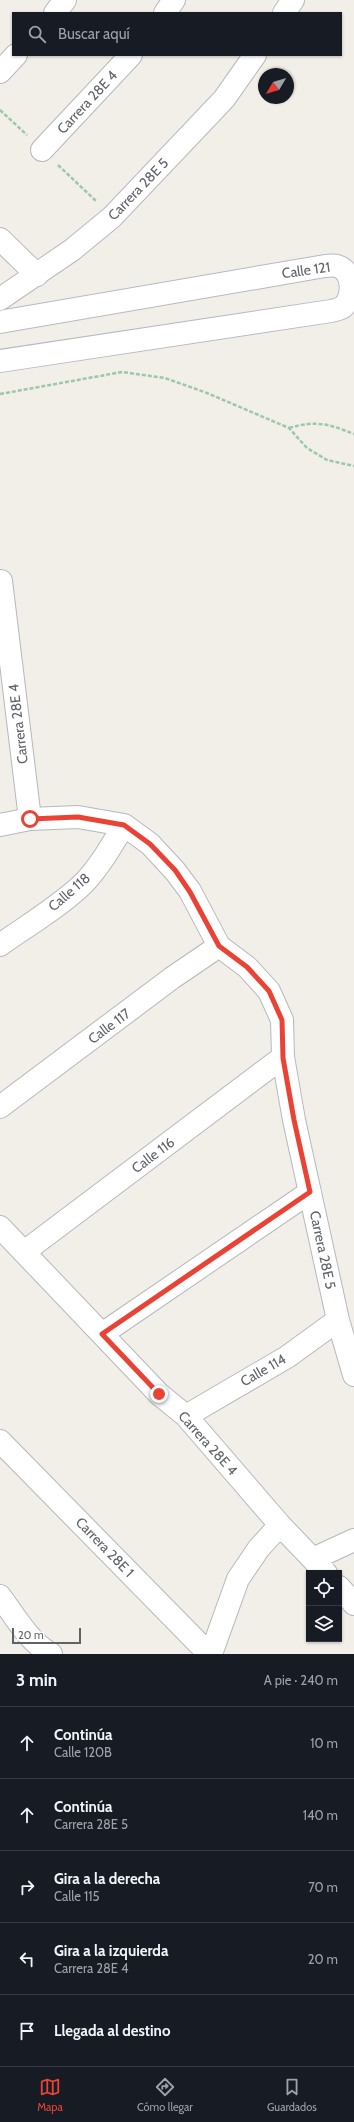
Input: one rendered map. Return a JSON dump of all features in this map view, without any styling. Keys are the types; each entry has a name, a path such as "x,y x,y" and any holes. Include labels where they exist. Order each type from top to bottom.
{"street":[{"path":"56,12 65,0"},
{"path":"166,12 174,0"},
{"path":"285,12 293,0"},
{"path":"0,72 15,56"},
{"name":"Carrera 28E 4","path":"42,150 130,56"},
{"name":"Carrera 28E 5","path":"0,299 72,250 112,217 224,99 254,56"},
{"path":"0,239 36,274"},
{"name":"Calle 121","path":"0,322 324,266 337,266 348,273 353,285 351,297 343,307 331,311 0,361"},
{"name":"Carrera 28E 4","path":"0,581 30,819"},
{"name":"Carrera 28E 5","path":"0,825 30,819 78,817 124,825 150,844 175,870 190,892 219,946 247,967 269,991 282,1020 283,1058 294,1120 338,1320 354,1376"},
{"path":"0,842 30,819"},
{"name":"Calle 118","path":"0,945 84,883 103,859 124,825"},
{"name":"Calle 117","path":"0,1107 172,978 219,946"},
{"name":"Calle 116","path":"24,1252 283,1058"},
{"path":"102,1334 310,1192"},
{"name":"Carrera 28E 4","path":"0,1227 159,1394 186,1416 280,1524 319,1566"},
{"name":"Calle 114","path":"186,1416 287,1357 338,1320"},
{"name":"Carrera 28E 1","path":"0,1441 210,1654"},
{"path":"210,1654 238,1580 259,1548 280,1524"},
{"path":"319,1566 354,1540"},
{"path":"342,1591 354,1604"},
{"path":"0,1596 18,1621 46,1653"}],"path":[{"path":"0,394 122,372 165,378 207,393 289,428 307,448 326,460 354,466"},
{"path":"289,428 307,423 334,426 354,434"}],"route":[{"path":"30,819 78,817 124,825 150,844 175,870 190,892 219,946 247,967 269,991 282,1020 283,1058 294,1120 310,1192 102,1334 159,1394"}]}
